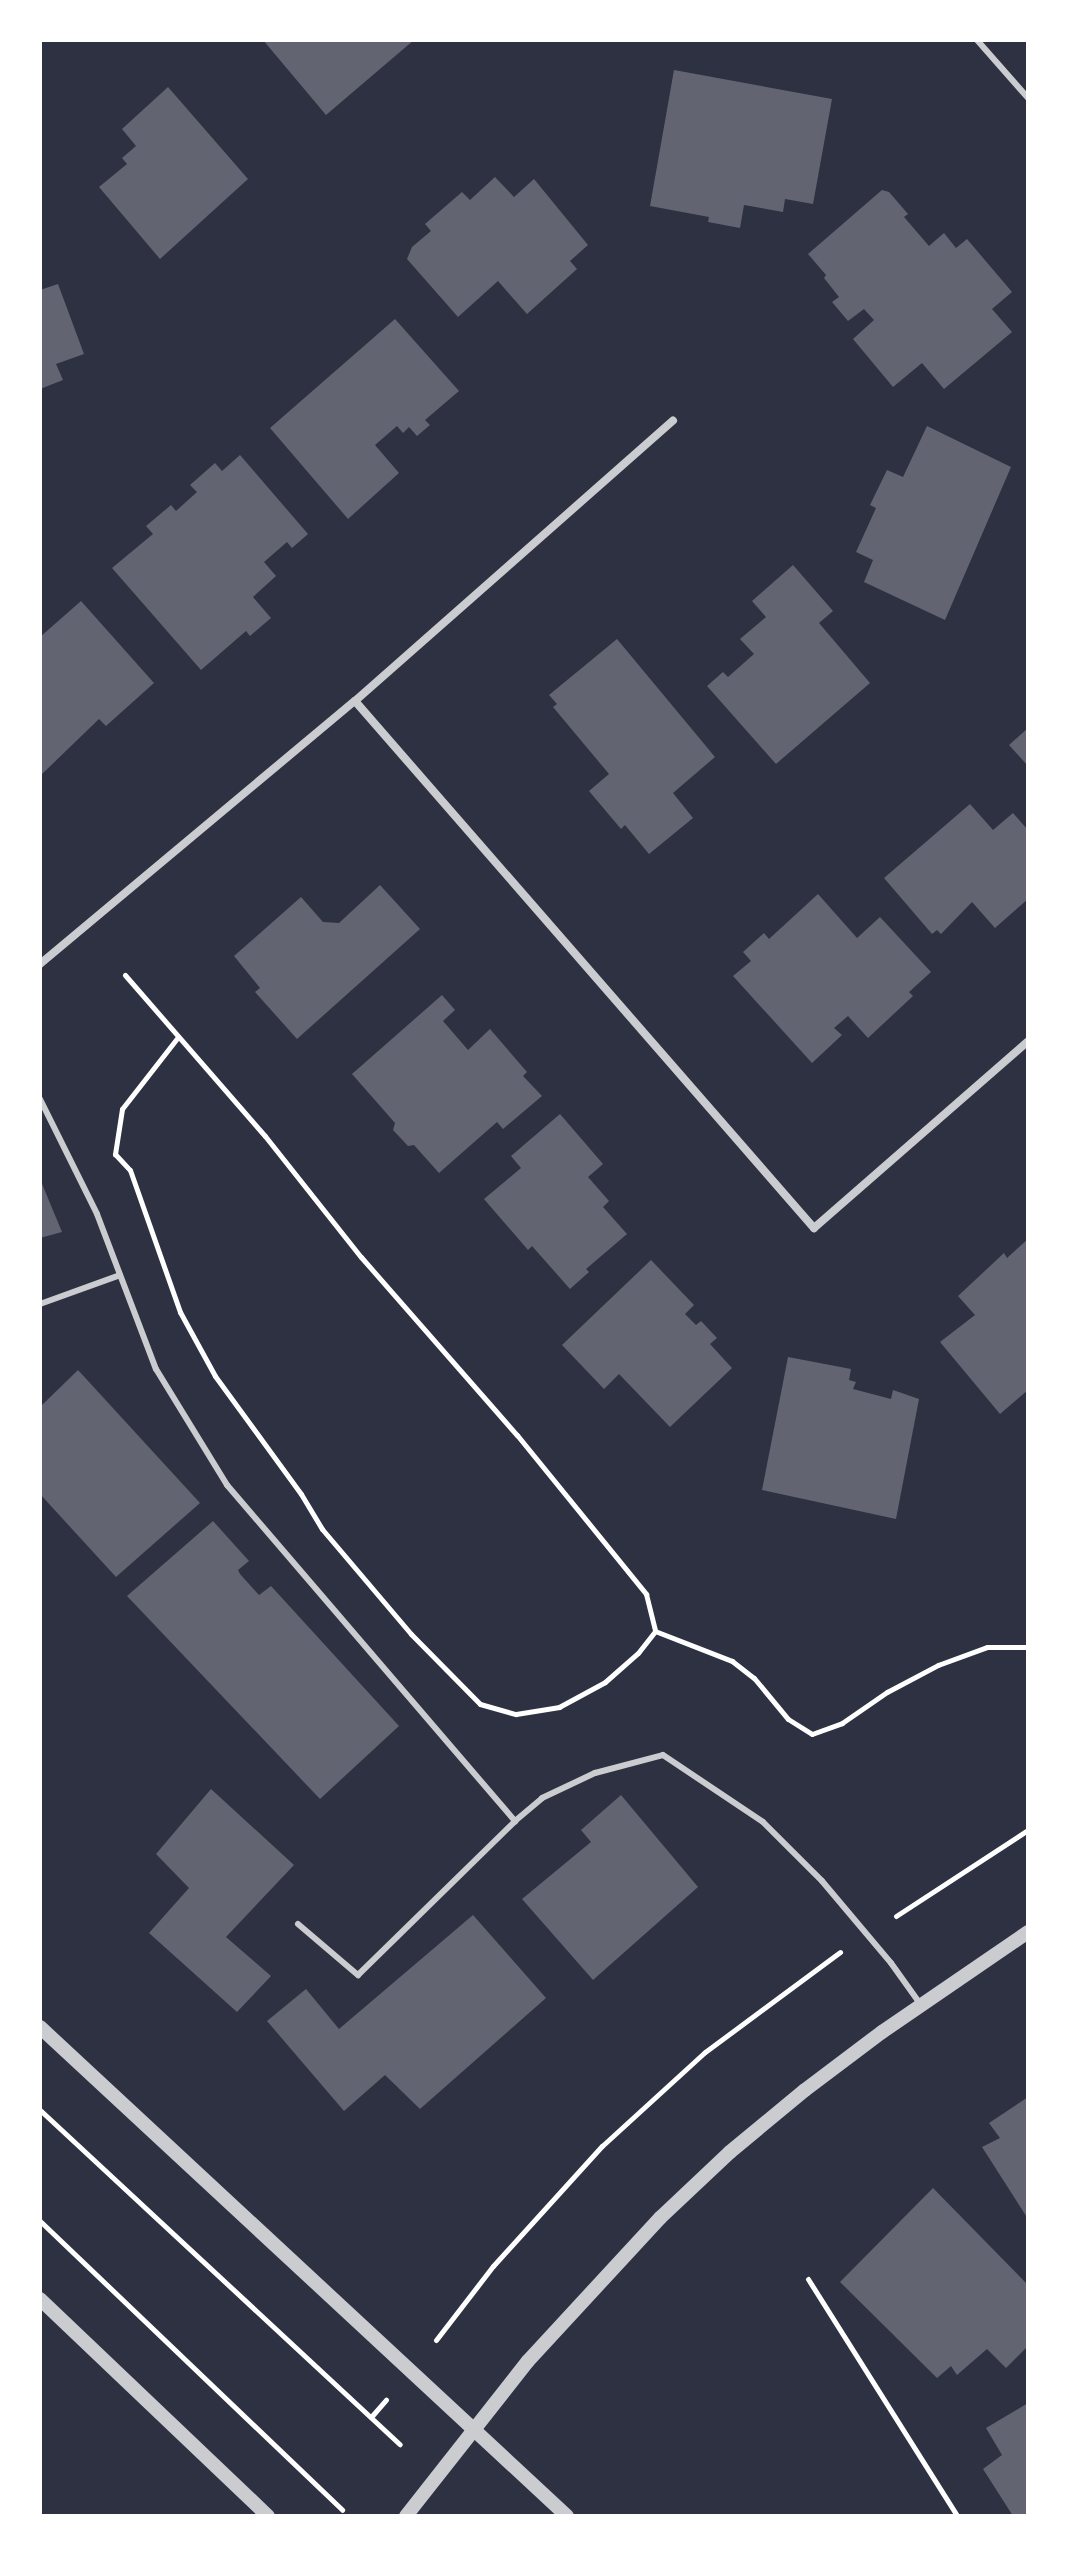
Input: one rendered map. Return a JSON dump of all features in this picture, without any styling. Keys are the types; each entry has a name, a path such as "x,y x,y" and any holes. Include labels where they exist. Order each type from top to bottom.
{"street":[{"path":"40,964 355,701 673,421"},
{"path":"355,701 814,1228 1028,1041"},
{"path":"406,2516 585,2295 660,2218 805,2090 1028,1932"},
{"path":"40,2027 567,2516"},
{"path":"40,2299 268,2516"}],"lane":[{"path":"977,40 1028,98"},
{"path":"40,1099 97,1214 156,1369 227,1485 515,1821"},
{"path":"40,1304 120,1275"},
{"path":"298,1924 358,1975 542,1798 595,1773 663,1755 763,1822 822,1881 865,1936 891,1963 921,2005"}],"path":[{"path":"125,975 265,1136 361,1257 517,1435 646,1594 655,1631"},
{"path":"178,1037 122,1109 115,1154 130,1170 187,1325 215,1376 301,1494 322,1529 411,1634 480,1704 516,1714 559,1707 605,1682 638,1653 655,1631"},
{"path":"655,1631 732,1661 754,1678 788,1719 812,1734 842,1723 887,1692 938,1665 987,1647 1028,1647"},
{"path":"436,2340 493,2266 602,2146 643,2108 765,2004 1028,1830"},
{"path":"40,2110 400,2444"},
{"path":"40,2221 342,2510"},
{"path":"808,2279 957,2516"},
{"path":"371,2417 391,2394"}],"building":[{"path":"263,40 414,40 326,115"},
{"path":"674,70 832,99 813,204 785,199 783,212 744,205 740,228 708,222 709,217 650,206"},
{"path":"168,87 248,179 160,259 99,187 127,164 122,158 136,146 122,129"},
{"path":"495,177 514,197 534,179 588,245 570,261 577,269 527,314 498,281 458,317 407,259 412,247 431,231 425,224 462,192 470,200"},
{"path":"882,190 889,192 908,214 904,217 929,246 944,233 956,248 967,239 1012,292 992,309 1012,332 944,389 922,363 893,387 853,339 874,320 864,309 848,321 832,302 839,297 824,278 826,275 808,254"},
{"path":"58,284 84,354 56,364 63,380 40,389 40,290"},
{"path":"395,319 459,391 425,420 430,425 417,436 409,427 403,433 397,426 375,445 399,473 348,519 270,428"},
{"path":"927,426 1011,467 945,620 864,582 873,560 856,552 876,508 870,505 887,470 903,477"},
{"path":"240,455 308,534 292,548 287,542 264,562 276,576 253,597 271,618 250,636 246,631 201,670 112,568 153,534 146,526 171,505 176,511 197,492 190,485 215,463 222,471"},
{"path":"793,565 833,611 819,623 870,683 776,764 707,686 723,672 728,677 754,654 740,639 766,617 752,601"},
{"path":"81,601 154,683 106,726 99,719 40,776 40,637"},
{"path":"617,639 715,757 673,793 693,818 649,854 625,825 621,829 589,791 609,774 553,707 557,704 549,695"},
{"path":"1028,728 1028,766 1009,745"},
{"path":"970,804 993,830 1013,813 1028,830 1028,899 995,928 972,902 941,934 937,930 932,934 884,878"},
{"path":"380,885 420,929 297,1039 255,992 260,988 234,956 301,897 323,922 339,923"},
{"path":"818,894 857,938 880,917 931,972 909,992 913,996 868,1038 848,1016 834,1028 842,1035 812,1063 733,976 751,961 743,952 764,933 769,939"},
{"path":"442,995 455,1010 443,1021 468,1050 490,1029 527,1072 523,1076 542,1096 503,1129 497,1122 439,1173 414,1145 408,1146 393,1130 395,1123 352,1074"},
{"path":"560,1114 603,1164 588,1177 609,1201 603,1207 627,1234 586,1269 589,1272 570,1289 532,1246 528,1250 484,1199 521,1168 511,1156"},
{"path":"40,1179 62,1232 40,1238"},
{"path":"1028,1239 1028,1390 1000,1414 940,1342 975,1315 958,1296 1004,1253 1007,1258"},
{"path":"651,1260 694,1305 685,1314 696,1325 701,1321 717,1338 710,1344 732,1368 670,1427 619,1374 604,1389 562,1345"},
{"path":"788,1357 851,1369 849,1380 856,1382 853,1389 891,1399 893,1390 919,1399 896,1519 762,1490"},
{"path":"78,1370 200,1503 116,1577 40,1494 40,1407"},
{"path":"213,1521 249,1561 238,1570 259,1595 271,1586 399,1726 320,1799 127,1596"},
{"path":"211,1789 294,1865 226,1937 271,1976 237,2012 149,1933 189,1888 156,1854"},
{"path":"621,1795 698,1887 593,1980 522,1899 591,1842 581,1830"},
{"path":"473,1915 546,1998 420,2109 385,2075 344,2111 267,2021 306,1989 339,2029"},
{"path":"1028,2097 1028,2219 982,2147 1000,2138 989,2123"},
{"path":"933,2188 1028,2285 1028,2346 1006,2368 987,2349 957,2375 951,2366 937,2378 840,2282"},
{"path":"1028,2403 1028,2516 1013,2516 983,2469 1002,2455 986,2428"}]}
